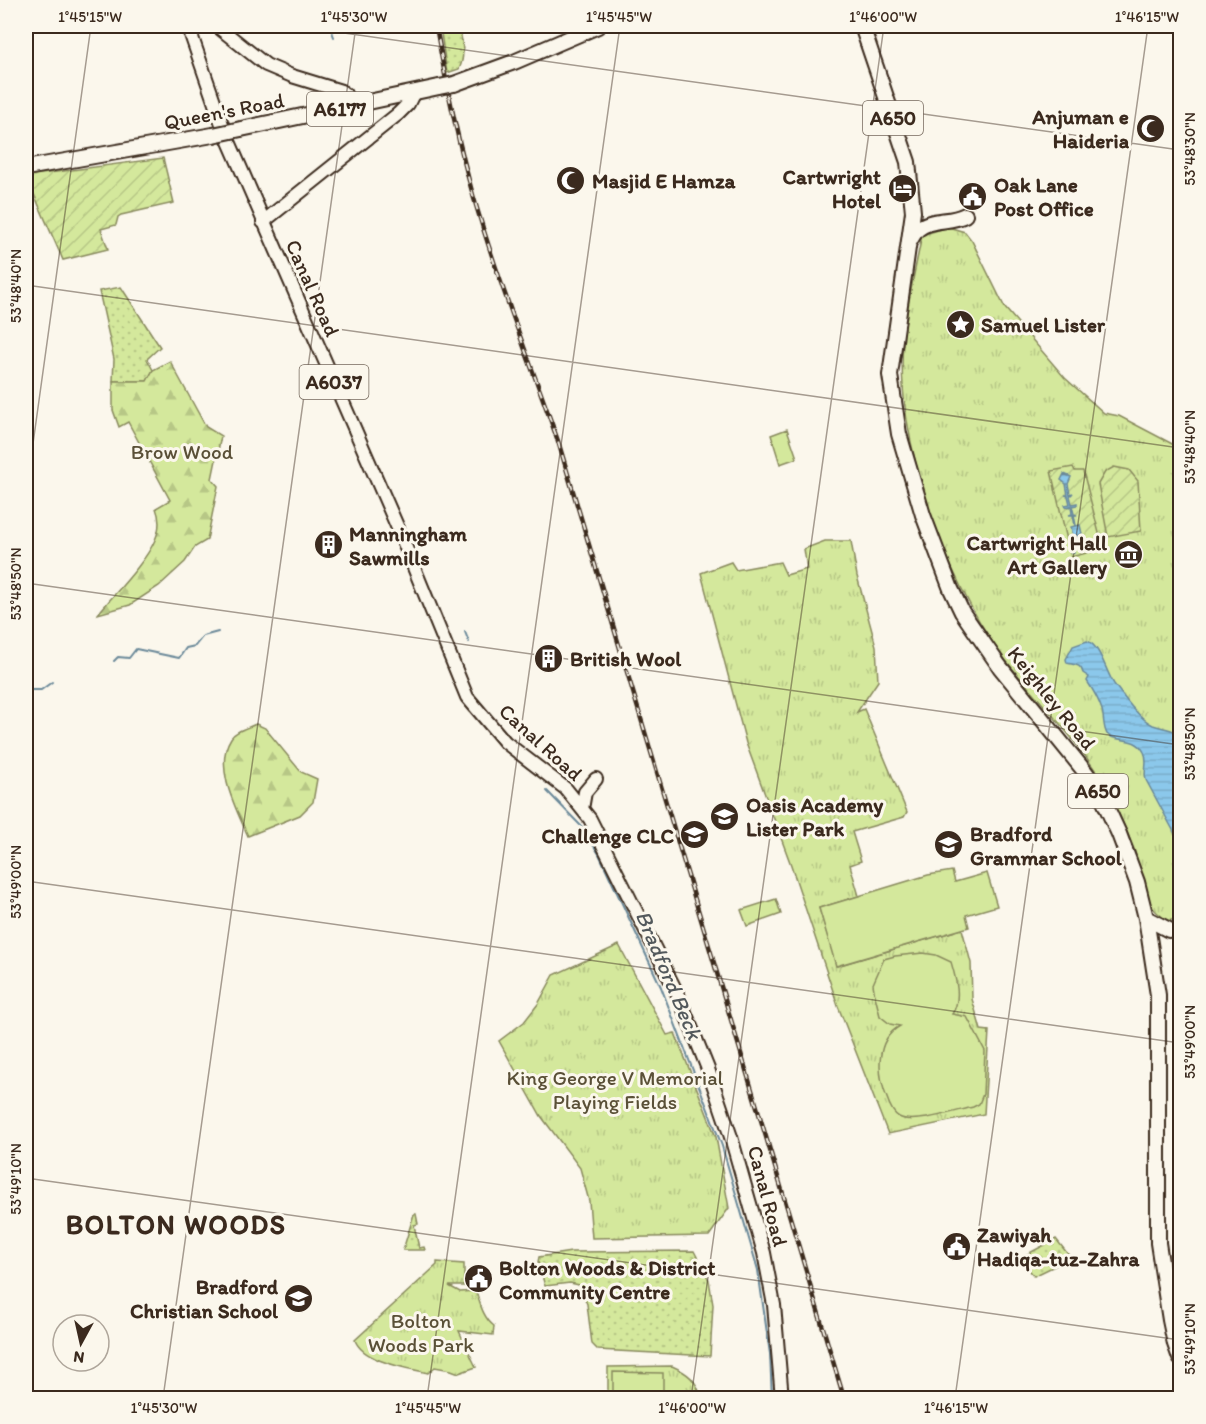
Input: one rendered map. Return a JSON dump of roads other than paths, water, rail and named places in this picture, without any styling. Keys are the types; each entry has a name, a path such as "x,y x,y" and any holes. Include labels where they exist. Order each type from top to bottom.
{"highway":[{"name":"Queen's Road","path":"26,168 213,135 454,84 514,62 598,26"},
{"name":"Keighley Road","path":"862,26 908,162 912,183 913,212 890,375 899,434 923,516 951,588 972,628 1000,667 1086,773 1102,797 1130,862 1146,918 1158,994 1158,1243 1170,1320 1180,1358"},
{"path":"909,242 918,229 927,224 958,219 964,215"},
{"path":"1146,918 1169,930"}],"main road":[{"name":"Canal Road","path":"188,26 224,130 397,526 467,697 505,742 566,789 590,819 679,997 731,1137 761,1240 772,1294 779,1346 782,1398"},
{"path":"217,26 266,65 292,76 341,91 345,94 350,106"},
{"path":"263,222 398,114 408,104 413,93"},
{"path":"582,809 585,792 596,779"}],"water":[{"path":"1064,474 1071,477 1068,484 1070,494 1073,493 1070,496 1072,504 1077,503 1072,506 1074,514 1077,515 1074,515 1076,526 1080,525 1082,534 1078,535 1080,543 1088,541 1090,549 1086,543 1073,547 1074,553 1070,545 1079,543 1077,536 1073,536 1071,527 1075,526 1073,515 1069,515 1072,514 1071,506 1066,507 1065,505 1070,504 1068,496 1065,495 1068,495 1066,484 1061,480"},
{"path":"1087,641 1096,648 1114,684 1137,712 1147,722 1176,732 1180,746 1180,784 1174,794 1180,802 1180,843 1146,780 1144,752 1136,743 1110,737 1107,734 1101,706 1087,681 1089,677 1079,666 1067,663 1066,659 1073,646"}],"waterway":[{"name":"Bradford Beck","path":"330,26 334,37"},
{"path":"114,661 118,657 129,658 136,649 179,658 186,648 195,646 203,636 218,632"},
{"name":"Bradford Beck","path":"465,632 469,642"},
{"path":"26,690 41,690 52,682"},
{"name":"Bradford Beck","path":"547,791 582,827 599,854 661,987 722,1146 758,1270 770,1354 772,1398"}],"railway":[{"path":"436,26 452,111 482,226 558,441 844,1398"}],"place":[{"name":"Anjuman e Haideria","path":"1150,128"},
{"name":"Masjid E Hamza","path":"571,180"},
{"name":"Cartwright Hotel","path":"902,188"},
{"name":"Oak Lane Post Office","path":"973,196"},
{"name":"Samuel Lister","path":"960,324"},
{"name":"Manningham Sawmills","path":"328,545"},
{"name":"Cartwright Hall Art Gallery","path":"1128,554"},
{"name":"British Wool","path":"549,658"},
{"name":"Oasis Academy Lister Park","path":"725,816"},
{"name":"Challenge CLC","path":"695,835"},
{"name":"Bradford Grammar School","path":"949,845"},
{"name":"Zawiyah Hadiqa-tuz-Zahra","path":"956,1246"},
{"name":"Bolton Woods & District Community Centre","path":"478,1279"},
{"name":"Bradford Christian School","path":"299,1298"}],"district":[{"name":"BOLTON WOODS","path":"176,1224"}],"park label":[{"name":"Brow Wood","path":"182,451"},
{"name":"King George V Memorial Playing Fields","path":"615,1089"},
{"name":"Bolton Woods Park","path":"421,1332"}]}
